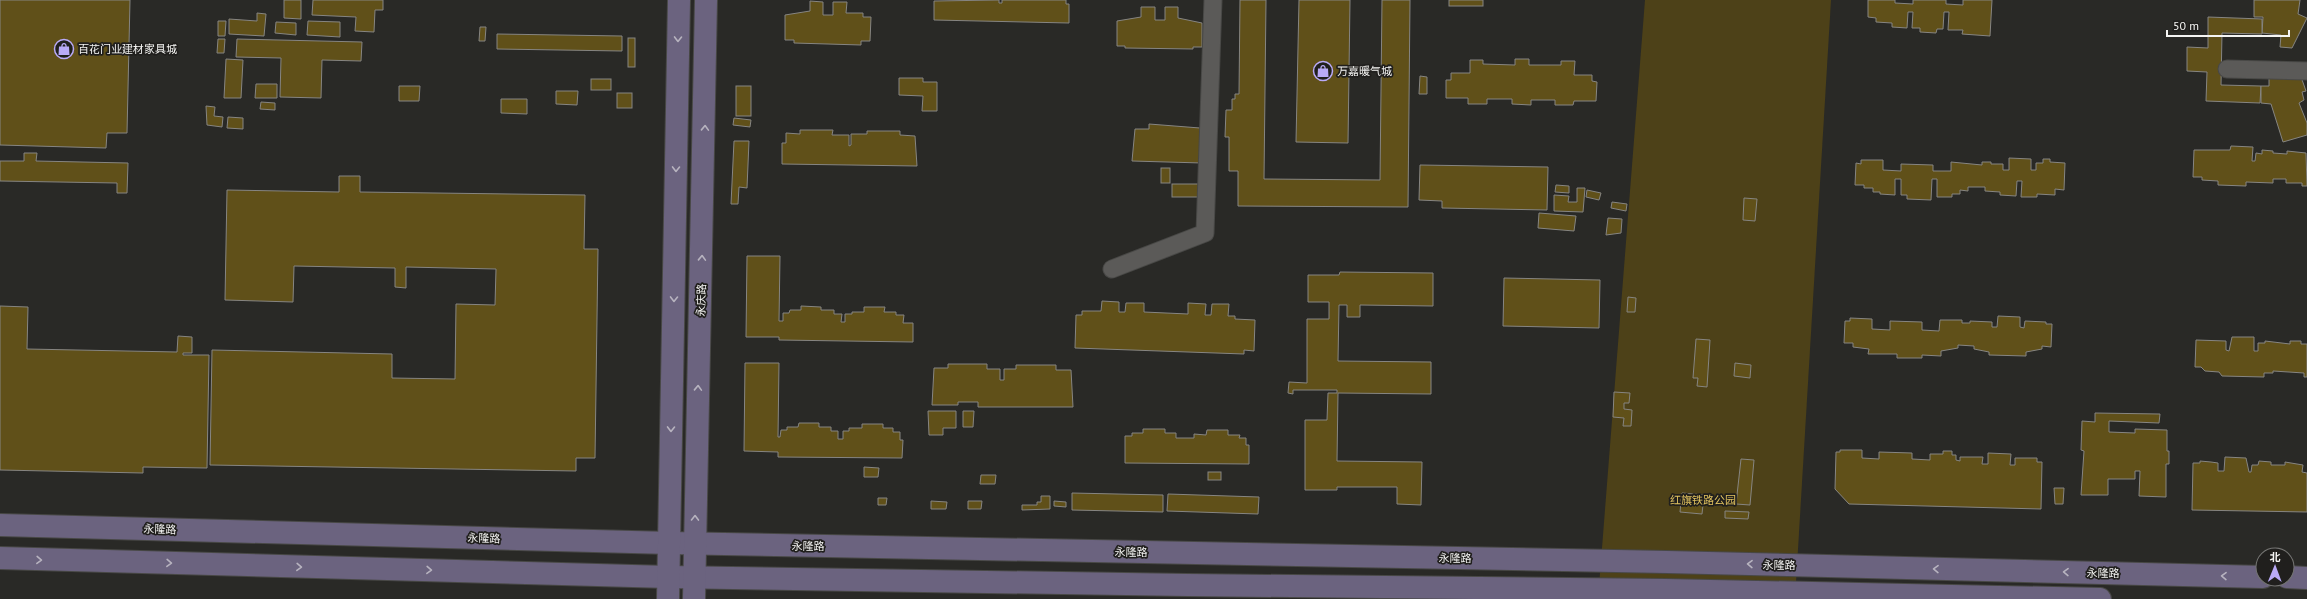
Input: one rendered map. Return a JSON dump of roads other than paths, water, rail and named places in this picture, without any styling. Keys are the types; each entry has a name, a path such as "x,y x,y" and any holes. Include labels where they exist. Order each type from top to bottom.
{"street":[{"path":"668,599 679,0"},
{"name":"永庆路","path":"694,599 705,119 706,0"},
{"path":"1112,269 1205,233 1213,0"},
{"path":"2227,69 2307,70"},
{"name":"永隆路","path":"0,525 670,543 1659,562 2255,576"},
{"path":"0,558 1187,592 1665,590 2100,599"},
{"path":"2295,577 2307,578"}],"place":[{"name":"百花门业建材家具城","path":"64,49"},
{"name":"万嘉暖气城","path":"1323,71"}],"park label":[{"name":"红旗铁路公园","path":"1703,500"}]}
